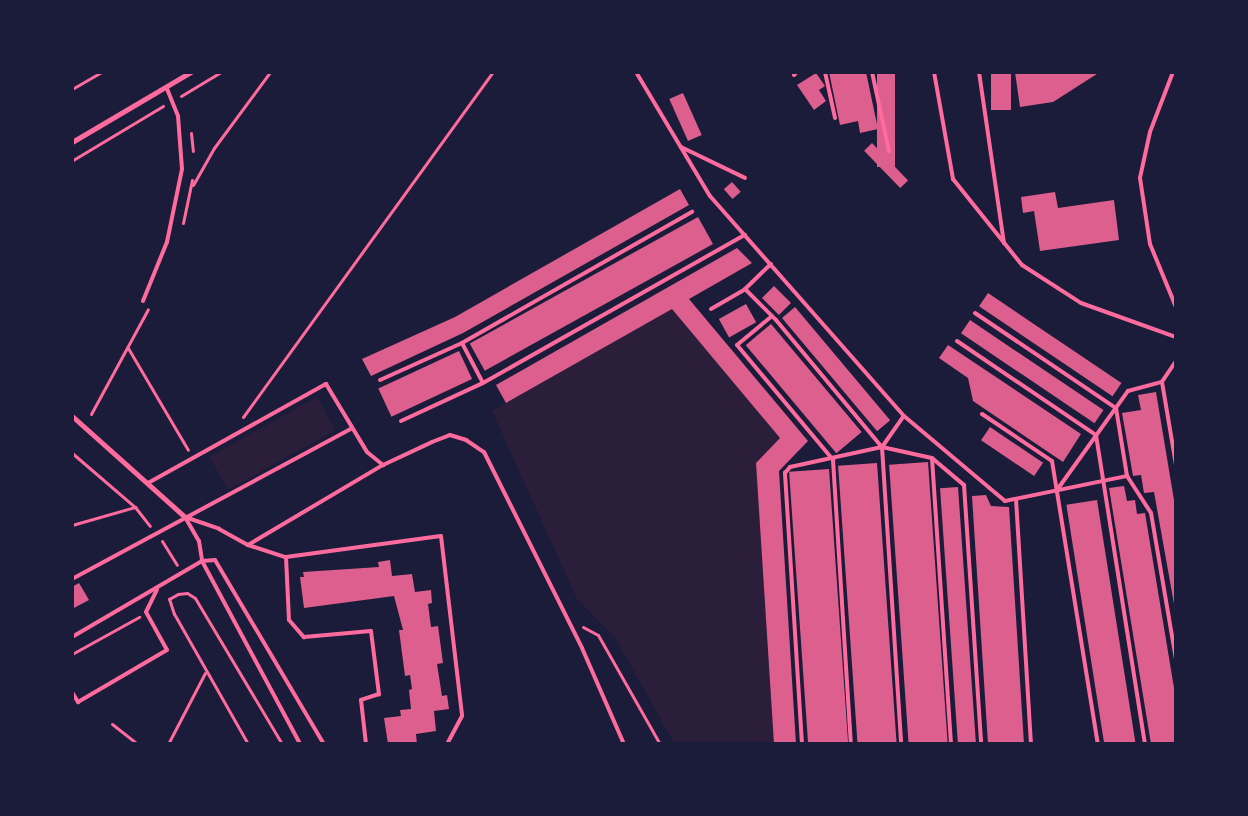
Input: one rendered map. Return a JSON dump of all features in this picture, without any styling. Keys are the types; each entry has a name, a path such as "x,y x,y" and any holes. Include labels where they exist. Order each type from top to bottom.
{"street":[{"path":"72,142 191,72"},
{"path":"72,416 185,517"}],"lane":[{"path":"636,72 710,196 904,416 1005,501 1127,476"},
{"path":"825,72 835,118"},
{"path":"872,72 889,151"},
{"path":"934,72 953,178 1022,265 1042,281 1081,303 1176,337"},
{"path":"979,72 1004,243"},
{"path":"1173,72 1150,132 1140,178 1150,244 1176,307"},
{"path":"143,301 167,242 178,199 182,142 172,101 166,87"},
{"path":"681,147 745,178"},
{"path":"380,380 462,342 692,212"},
{"path":"401,420 483,383 745,235"},
{"path":"711,309 745,289 771,264"},
{"path":"745,289 772,316 882,446 901,744"},
{"path":"976,313 1116,408 1127,476 1152,513 1176,660"},
{"path":"772,316 736,345 833,460 851,744"},
{"path":"957,341 1096,435 1145,744"},
{"path":"462,342 483,383"},
{"path":"1057,490 1128,391 1162,382 1176,361"},
{"path":"1162,382 1176,465"},
{"path":"148,483 326,384 351,429 367,452 383,465"},
{"path":"982,414 1052,461 1098,744"},
{"path":"882,446 904,416"},
{"path":"72,579 155,532 351,429"},
{"path":"248,545 383,465 450,435 484,452 567,619 624,744"},
{"path":"802,744 784,473 790,467 833,460 882,446 932,458 964,485 981,744"},
{"path":"932,458 951,744"},
{"path":"1016,499 1031,744"},
{"path":"185,517 219,529 248,545 286,557 441,536 462,716 447,744"},
{"path":"185,517 199,541 202,561 300,744"},
{"path":"286,557 289,620 304,637 371,631 379,694 361,700 366,744"},
{"path":"72,637 202,561 215,560 324,744"},
{"path":"72,692 78,702 167,650 146,612 157,588"}],"path":[{"path":"72,89 101,72"},
{"path":"192,188 214,148 270,72"},
{"path":"241,420 493,72"},
{"path":"73,160 180,96"},
{"path":"128,348 187,450 195,446"},
{"path":"72,453 135,507 175,556 187,593 195,598 282,744"},
{"path":"72,525 135,507"},
{"path":"72,654 170,599 187,593"},
{"path":"170,599 206,672 248,744"},
{"path":"567,619 598,635 660,744"},
{"path":"168,744 206,672"},
{"path":"112,724 138,744"}],"shaded area":[{"path":"672,309 780,438 756,463 774,743 674,743 616,639 577,599 492,411"},
{"path":"317,397 335,430 228,490 209,457"}],"building":[{"path":"829,72 866,72 878,129 860,133 858,121 840,125"},
{"path":"877,72 895,72 895,167 877,167"},
{"path":"991,72 1011,72 1011,110 991,110"},
{"path":"1015,72 1100,72 1053,102 1020,107"},
{"path":"816,73 825,86 819,90 826,101 814,110 797,85"},
{"path":"683,93 702,135 688,141 669,99"},
{"path":"872,143 908,180 900,188 864,151"},
{"path":"732,182 741,192 733,199 724,189"},
{"path":"680,189 689,205 463,333 371,376 362,359 455,317"},
{"path":"1055,192 1058,208 1114,200 1119,240 1040,251 1034,211 1023,213 1021,197"},
{"path":"698,217 713,244 485,371 470,344"},
{"path":"737,248 752,263 689,299 808,441 779,471 796,744 774,744 756,463 780,438 672,309 506,403 496,385"},
{"path":"774,286 791,303 779,315 762,298"},
{"path":"988,293 1121,383 1113,396 979,306"},
{"path":"746,304 756,322 729,337 719,319"},
{"path":"795,307 890,420 877,431 782,318"},
{"path":"970,320 1103,410 1095,423 961,333"},
{"path":"771,324 862,432 836,453 746,345"},
{"path":"948,345 1081,434 1063,462 973,401 968,378 939,358"},
{"path":"459,351 472,379 391,417 378,389"},
{"path":"1156,392 1176,512 1176,615 1154,492 1144,493 1141,475 1133,476 1122,413 1141,410 1138,395"},
{"path":"990,427 1043,463 1034,476 981,440"},
{"path":"928,462 948,744 909,744 889,465"},
{"path":"877,463 897,744 858,744 838,466"},
{"path":"829,469 848,744 808,744 789,472"},
{"path":"1124,486 1127,501 1135,500 1137,514 1145,513 1176,700 1176,744 1151,744 1109,488"},
{"path":"958,487 976,743 958,744 940,488"},
{"path":"986,495 991,506 1009,507 1024,744 988,744 972,496"},
{"path":"1097,500 1136,744 1104,744 1066,505"},
{"path":"390,560 392,576 412,574 415,592 431,590 432,603 428,604 431,627 438,626 443,663 437,664 442,696 447,695 449,709 434,711 436,731 416,734 417,744 388,744 384,718 401,716 400,710 411,709 409,690 412,689 410,675 405,676 399,630 403,630 394,596 304,608 300,577 304,577 303,572 379,567 378,562"},
{"path":"79,583 89,600 72,609 72,587"}]}
